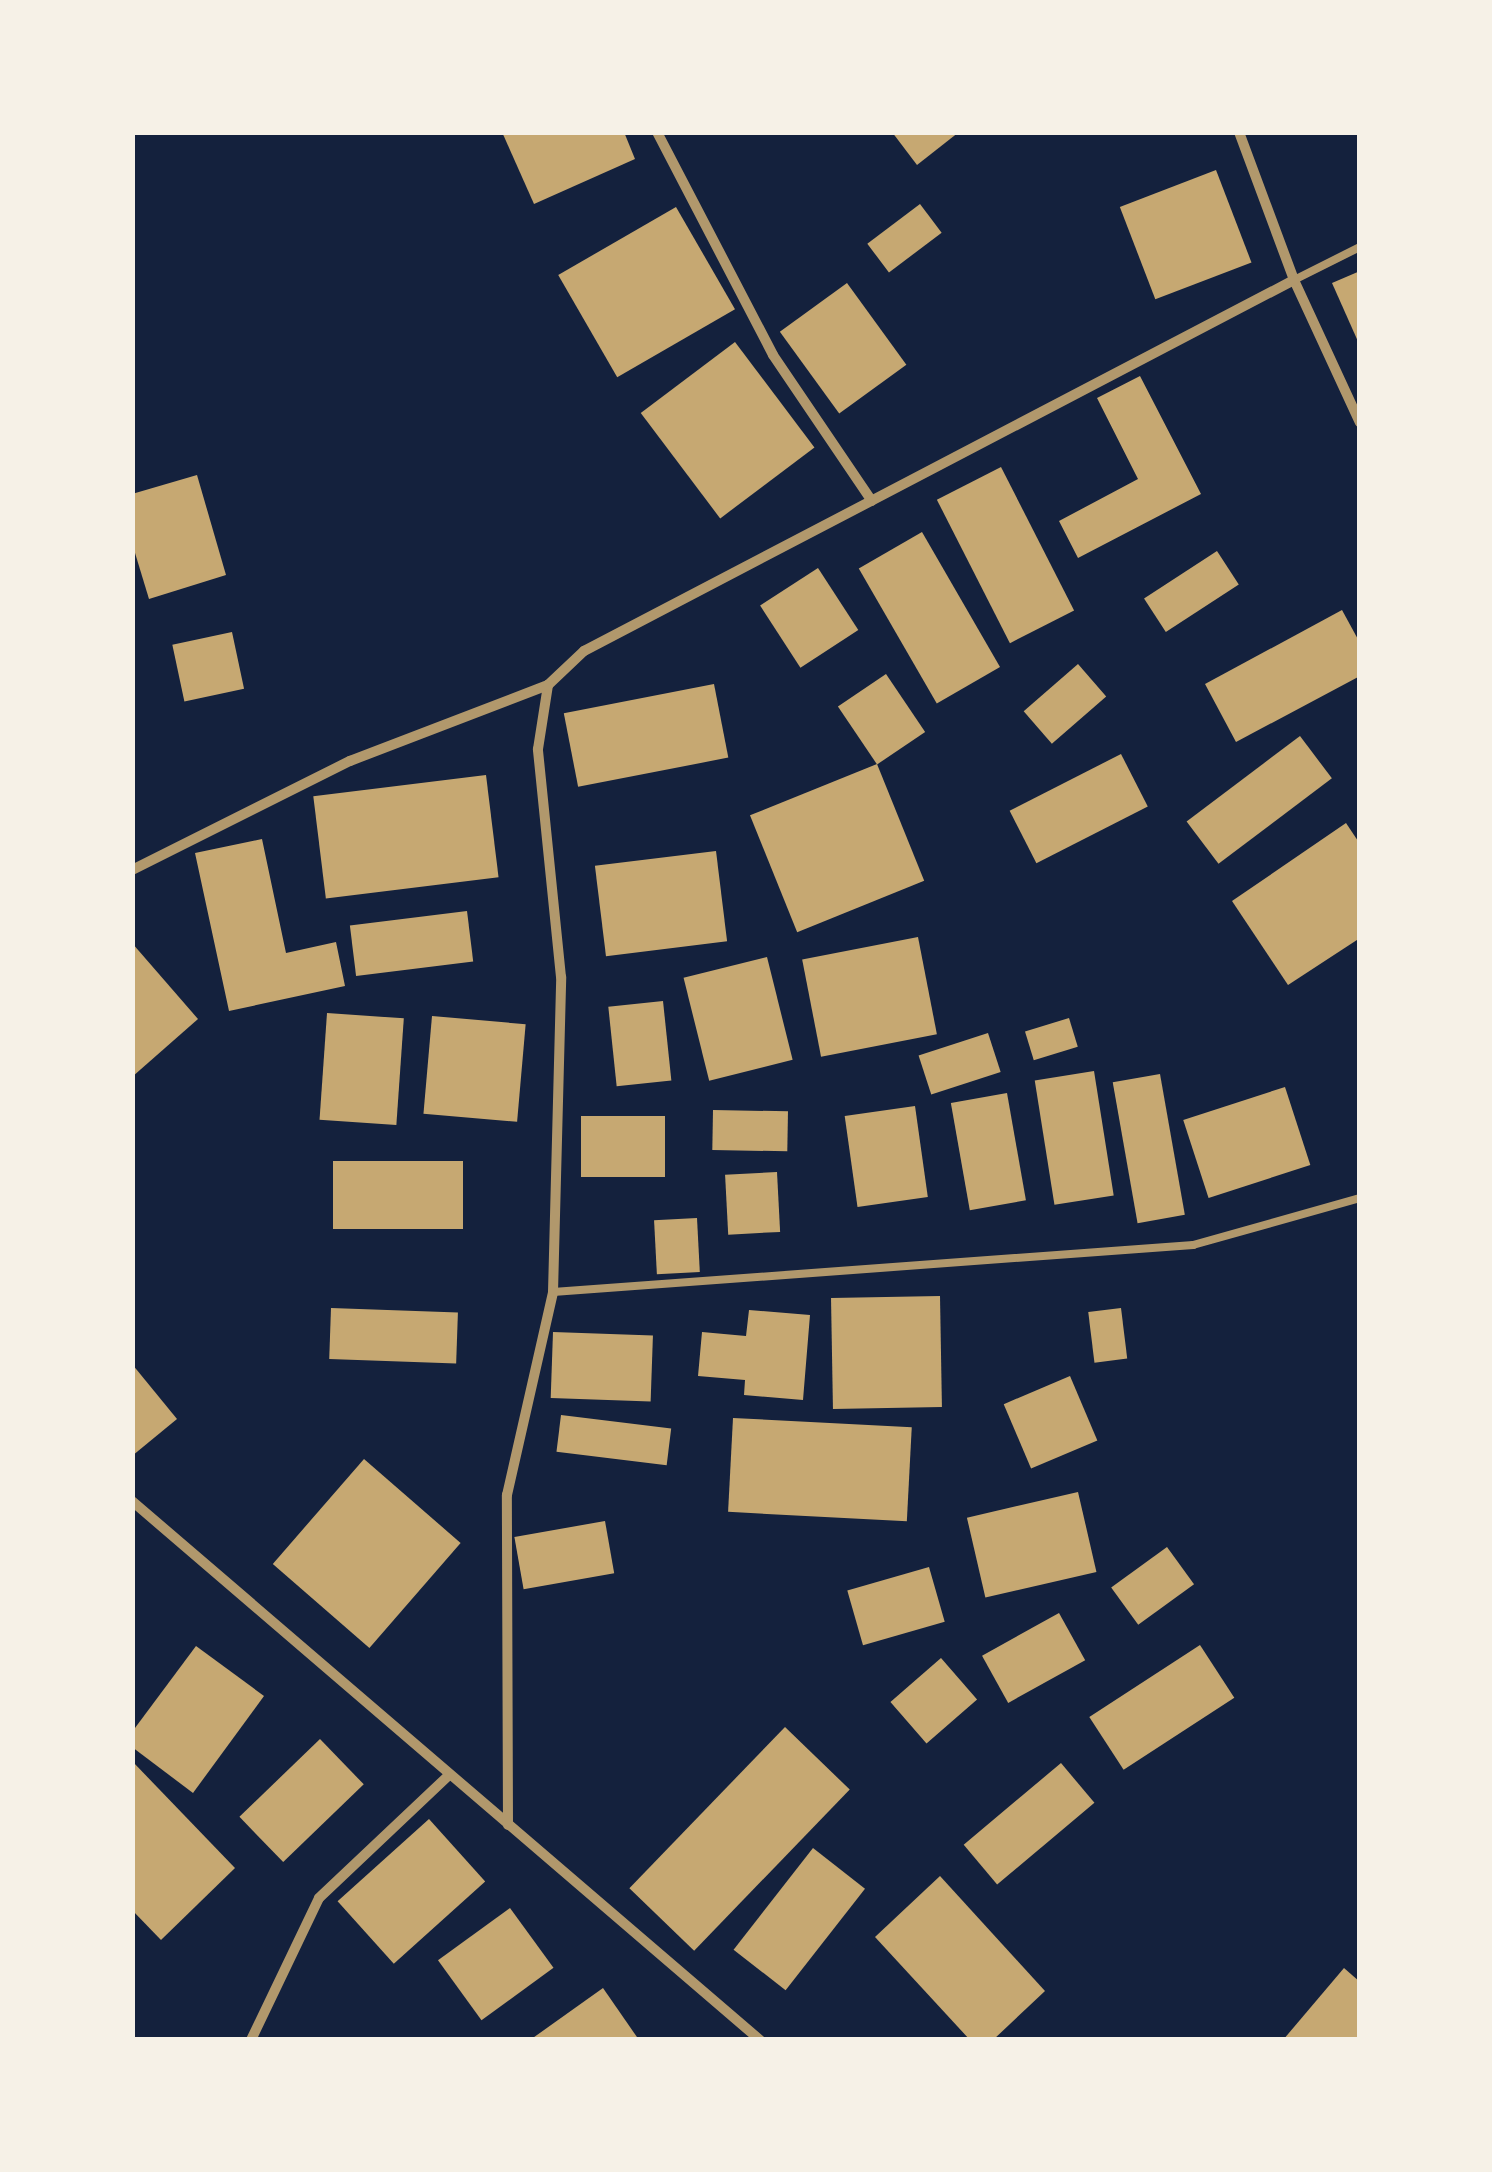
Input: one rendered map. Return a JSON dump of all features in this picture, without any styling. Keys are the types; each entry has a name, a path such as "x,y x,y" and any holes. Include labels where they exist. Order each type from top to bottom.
{"street":[{"path":"657,132 773,355 872,501"},
{"path":"1240,132 1294,280 1360,423"},
{"path":"132,870 350,761 548,685 584,651 1294,280"},
{"path":"508,1825 507,1495 553,1292 561,977 538,749 548,685"},
{"path":"134,1507 760,2040"},
{"path":"251,2040 320,1898 450,1774"}],"lane":[{"path":"1294,280 1360,247"},
{"path":"553,1292 1193,1245 1360,1198"}],"building":[{"path":"502,132 624,132 635,159 534,204"},
{"path":"892,132 959,132 917,165"},
{"path":"1216,170 1251,262 1155,299 1120,207"},
{"path":"920,204 942,233 889,272 867,244"},
{"path":"676,207 735,309 617,377 558,275"},
{"path":"1360,271 1360,346 1332,283"},
{"path":"847,283 906,365 839,413 780,332"},
{"path":"735,342 814,447 720,518 641,413"},
{"path":"1140,376 1201,494 1078,558 1059,521 1138,479 1097,398"},
{"path":"1001,467 1074,610 1010,643 937,500"},
{"path":"197,475 226,575 149,599 132,543 132,494"},
{"path":"922,532 1000,667 937,704 859,568"},
{"path":"1217,551 1239,585 1166,632 1144,598"},
{"path":"818,568 858,630 800,668 760,606"},
{"path":"1342,610 1360,643 1360,676 1236,742 1205,684"},
{"path":"232,632 244,689 184,701 172,645"},
{"path":"1078,664 1106,696 1052,744 1024,711"},
{"path":"886,674 925,732 877,764 838,706"},
{"path":"714,684 728,758 578,787 564,713"},
{"path":"1300,736 1332,778 1218,864 1187,821"},
{"path":"1121,754 1148,807 1036,863 1010,811"},
{"path":"877,764 924,881 797,932 750,815"},
{"path":"486,775 499,877 326,898 313,796"},
{"path":"1346,823 1360,844 1360,938 1288,985 1232,901"},
{"path":"262,839 286,953 336,942 345,986 229,1011 195,853"},
{"path":"716,851 727,941 606,956 595,866"},
{"path":"467,911 473,962 356,976 350,925"},
{"path":"918,937 937,1034 821,1057 802,960"},
{"path":"132,943 198,1019 132,1077"},
{"path":"767,957 793,1060 709,1081 684,978"},
{"path":"663,1001 671,1081 617,1086 608,1007"},
{"path":"327,1013 404,1018 396,1125 320,1120"},
{"path":"432,1016 526,1024 517,1122 423,1114"},
{"path":"1069,1018 1078,1047 1034,1060 1025,1031"},
{"path":"988,1033 1001,1072 931,1095 919,1056"},
{"path":"1094,1071 1114,1195 1054,1205 1035,1080"},
{"path":"1160,1074 1185,1215 1138,1223 1113,1082"},
{"path":"1285,1087 1310,1165 1209,1198 1183,1120"},
{"path":"1007,1093 1026,1200 970,1210 951,1103"},
{"path":"915,1106 928,1197 857,1207 845,1116"},
{"path":"713,1110 788,1111 787,1151 712,1150"},
{"path":"581,1116 665,1116 665,1177 581,1177"},
{"path":"333,1161 463,1161 463,1229 333,1229"},
{"path":"777,1172 780,1232 728,1235 725,1175"},
{"path":"697,1218 700,1272 657,1274 654,1220"},
{"path":"940,1296 942,1407 833,1409 831,1298"},
{"path":"331,1308 458,1312 456,1363 329,1359"},
{"path":"1121,1308 1127,1359 1094,1363 1088,1312"},
{"path":"749,1310 810,1315 803,1400 744,1395 745,1380 698,1376 702,1332 746,1336"},
{"path":"553,1332 653,1335 651,1401 551,1398"},
{"path":"132,1364 177,1419 132,1456"},
{"path":"1070,1376 1097,1440 1031,1469 1004,1404"},
{"path":"561,1415 671,1429 667,1465 556,1452"},
{"path":"733,1418 912,1427 907,1521 728,1512"},
{"path":"364,1459 461,1543 369,1648 273,1564"},
{"path":"1078,1492 1096,1572 985,1598 967,1518"},
{"path":"605,1521 614,1573 524,1589 514,1537"},
{"path":"1167,1547 1194,1584 1138,1625 1111,1588"},
{"path":"929,1567 945,1622 863,1645 847,1590"},
{"path":"1059,1613 1085,1660 1008,1703 982,1656"},
{"path":"1200,1645 1234,1698 1124,1770 1089,1717"},
{"path":"196,1646 264,1696 193,1793 132,1747 132,1732"},
{"path":"941,1658 977,1700 927,1743 890,1702"},
{"path":"785,1727 850,1790 694,1951 629,1888"},
{"path":"320,1739 364,1784 283,1862 239,1817"},
{"path":"132,1761 235,1868 161,1940 132,1910"},
{"path":"1061,1763 1094,1803 997,1884 964,1845"},
{"path":"429,1819 485,1881 394,1964 338,1901"},
{"path":"813,1848 865,1889 786,1990 734,1950"},
{"path":"940,1876 1045,1991 993,2040 970,2040 875,1937"},
{"path":"510,1908 553,1968 481,2020 438,1960"},
{"path":"1344,1968 1360,1982 1360,2040 1283,2040"},
{"path":"603,1988 639,2040 530,2040"}]}
